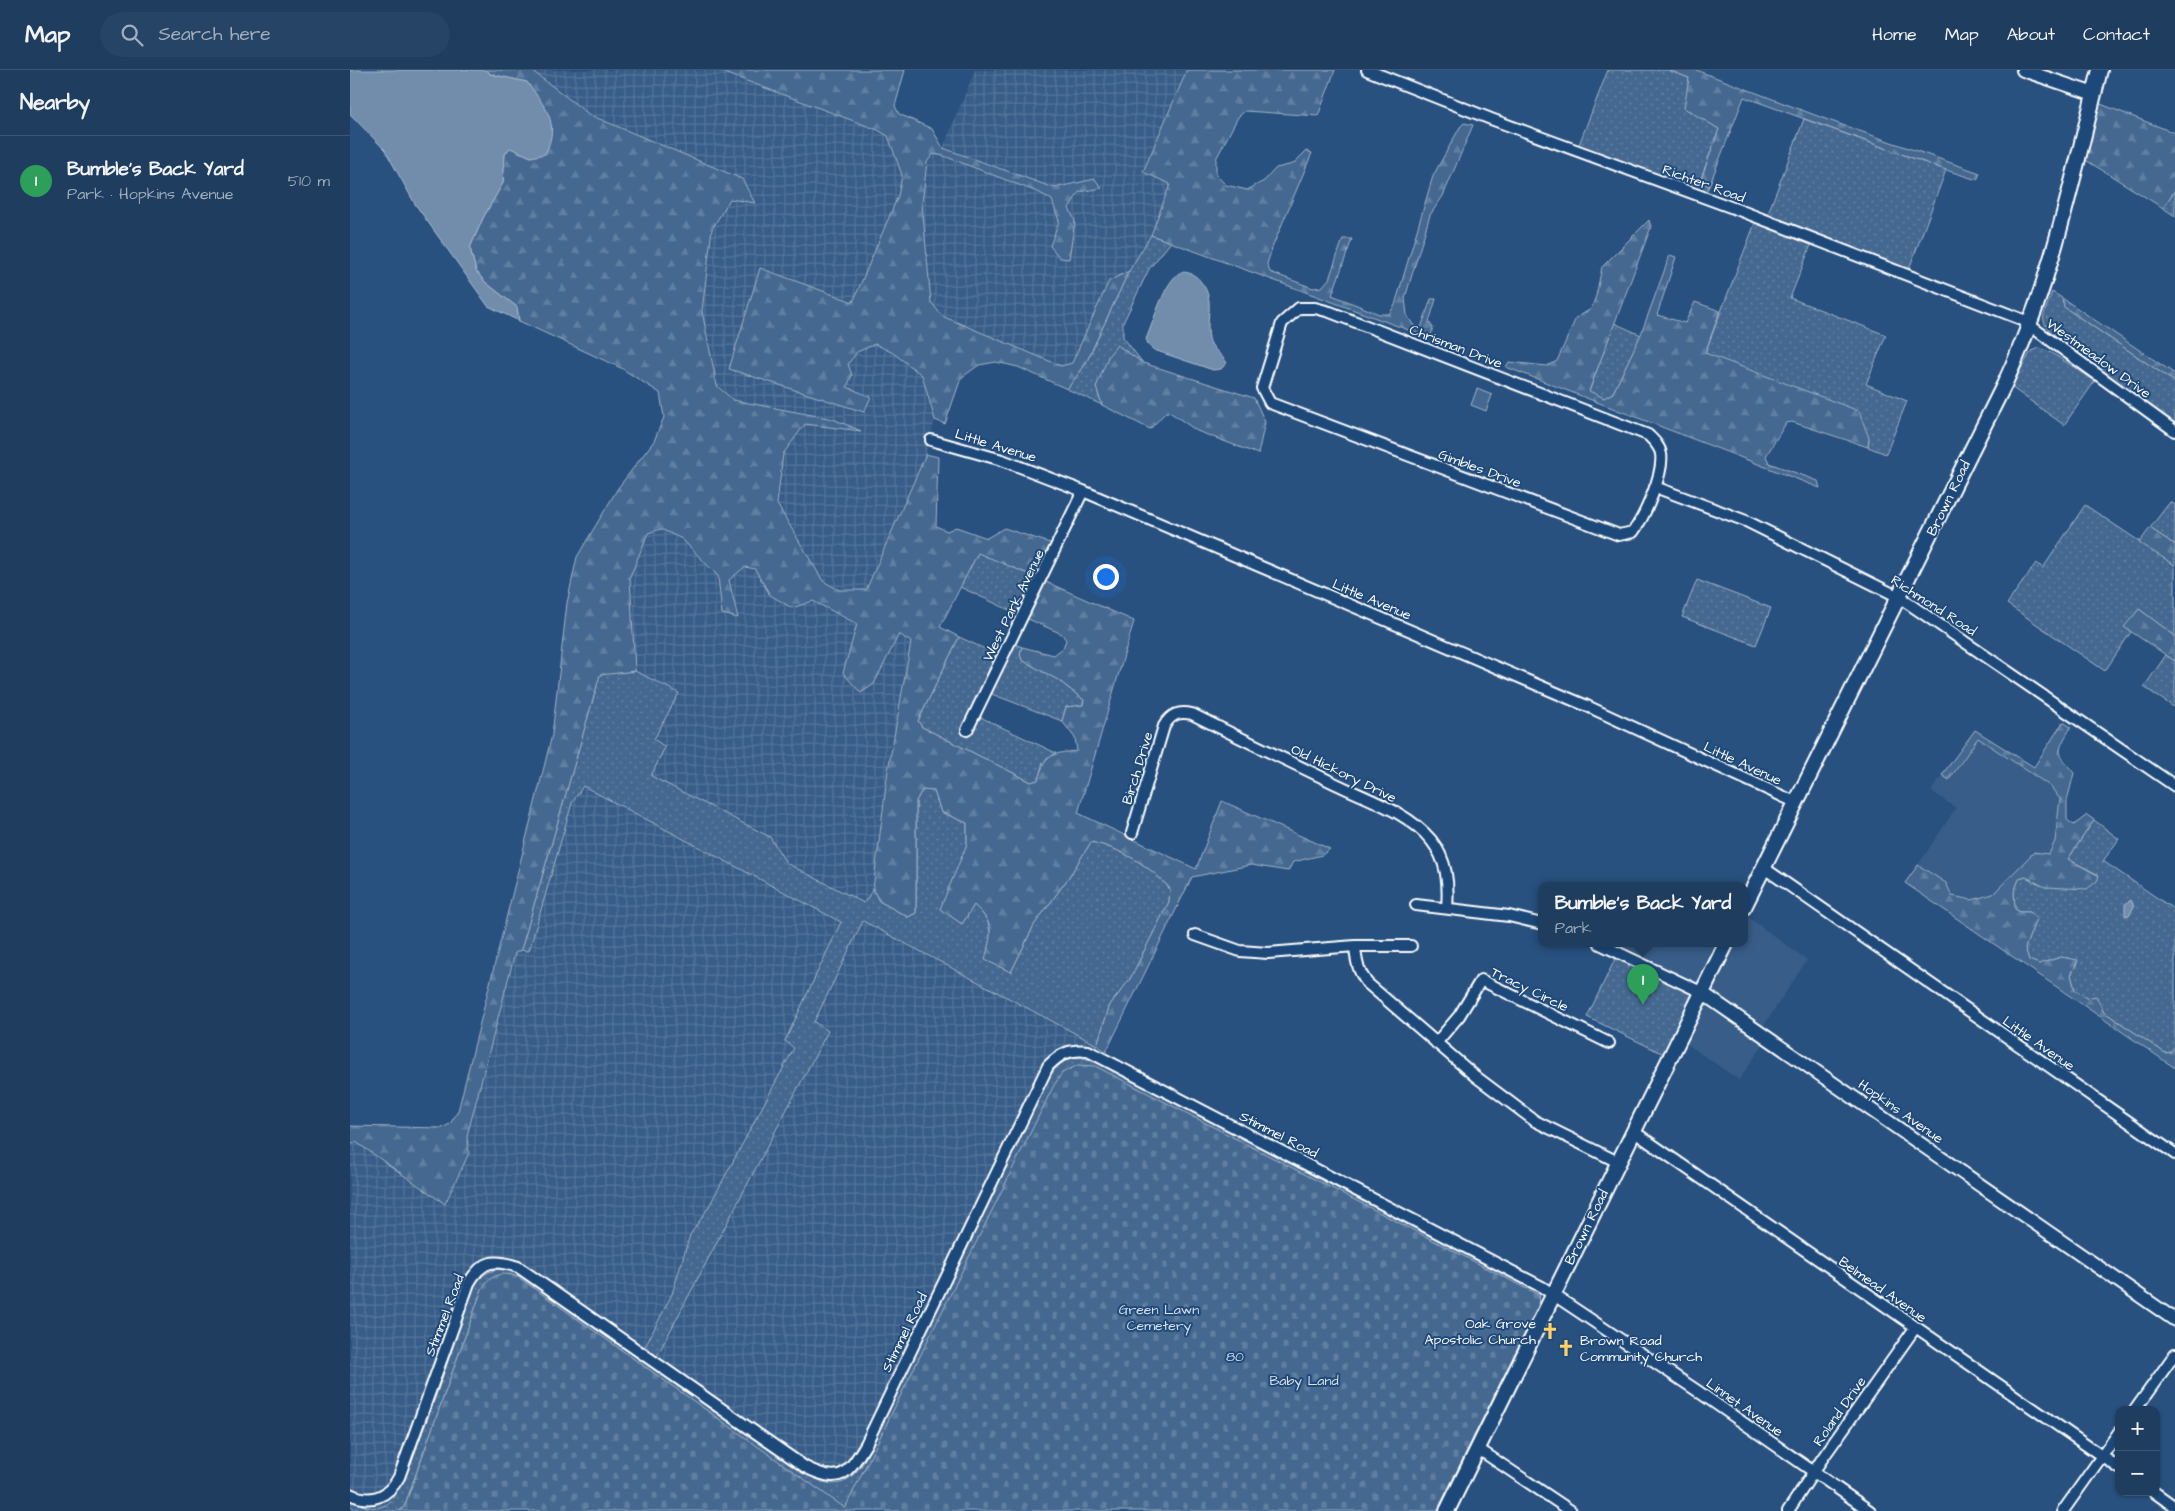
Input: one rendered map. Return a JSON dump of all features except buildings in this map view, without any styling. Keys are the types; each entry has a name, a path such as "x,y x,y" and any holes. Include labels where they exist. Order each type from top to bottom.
{"main road":[{"name":"Brown Road","path":"1748,899 2004,385 2030,325 2048,272 2100,70"},
{"name":"Brown Road","path":"1446,1511 1724,947"}],"street":[{"name":"Richter Road","path":"1367,70 1491,119 1744,212 2021,319 2030,325"},
{"path":"2023,70 2094,94"},
{"name":"Chrisman Drive","path":"1270,403 1262,388 1282,323 1299,308 1316,308 1648,435 1660,448 1662,456 1655,487"},
{"name":"Westmeadow Drive","path":"2030,325 2175,431"},
{"name":"Gimbles Drive","path":"1270,403 1619,534 1633,532 1644,518 1655,487"},
{"name":"Little Avenue","path":"931,440 1002,460 1083,491 1587,706 1795,802"},
{"name":"Richmond Road","path":"1655,487 1746,521 1899,596 2175,786"},
{"name":"West Park Avenue","path":"967,730 1083,491"},
{"name":"Old Hickory Drive","path":"1174,714 1183,712 1192,714 1375,802 1418,827 1432,841 1442,859 1448,880 1447,908"},
{"name":"Birch Drive","path":"1132,833 1164,726 1174,714"},
{"name":"Little Avenue","path":"1764,868 2175,1154"},
{"path":"1416,905 1509,916 1538,923"},
{"path":"1194,935 1240,951 1268,953 1355,946 1412,946"},
{"path":"1355,946 1356,962 1360,973 1367,983 1436,1043 1535,1121 1618,1162"},
{"name":"Hopkins Avenue","path":"1606,947 1701,992 2175,1320"},
{"name":"Tracy Circle","path":"1436,1043 1459,1016 1481,980 1609,1043"},
{"name":"Stimmel Road","path":"350,1494 357,1498 377,1498 392,1490 396,1484 469,1282 476,1270 489,1262 504,1262 518,1267 805,1467 823,1476 838,1476 851,1468 866,1444 1048,1066 1059,1055 1073,1050 1088,1051 1553,1294"},
{"name":"Belmead Avenue","path":"1633,1131 2115,1465"},
{"name":"Linnet Avenue","path":"1553,1294 1870,1511"},
{"name":"Roland Drive","path":"1788,1511 1813,1472 1915,1328"},
{"path":"2138,1406 2175,1354"},
{"path":"2063,1511 2115,1438"},
{"path":"1477,1448 1571,1511"},
{"path":"2160,1496 2175,1507"}],"shaded area":[{"path":"350,70 487,70 490,74 527,82 540,99 549,115 551,124 550,143 545,154 531,157 510,148 505,154 503,183 483,218 470,248 476,271 485,282 517,307 519,321 488,306 415,204 385,150 350,114"},
{"path":"531,70 717,70 878,130 888,136 902,175 898,196 853,303 760,268 847,387 847,364 857,352 874,344 893,353 922,375 935,420 926,454 866,590 839,590 823,581 777,504 783,454 805,424 858,431 833,419 733,400 717,386 702,311 712,229 730,199 755,202 742,179 590,115"},
{"path":"975,70 1187,70 1143,172 1170,184 1151,235 1129,271 1109,281 1072,363 1061,366 942,316 931,302 922,203 927,162 933,154 944,156 1040,193 1052,200 1059,221 1050,246 1075,221 1069,208 1079,192 1095,179 1054,188 943,148"},
{"path":"1181,272 1190,273 1195,276 1208,295 1210,342 1227,363 1221,369 1213,370 1154,350 1149,346 1146,339 1169,284"},
{"path":"661,529 682,539 718,576 722,614 738,617 729,580 745,567 755,569 770,595 813,601 857,624 843,673 874,684 899,634 911,642 888,770 873,889 864,903 786,863 770,837 651,776 664,747 654,740 678,693 635,671 630,577 647,533"},
{"path":"1978,738 2050,786 2060,799 2055,841 2049,855 2034,852 1993,894 1972,900 1952,896 1946,883 1918,865 1956,808 1931,791 1942,775 1950,780"},
{"path":"583,785 841,922 786,1041 794,1048 708,1208 690,1235 672,1294 645,1347 657,1356 828,1031 814,1022 863,920 1097,1045 1089,1059 1080,1057 1070,1058 1059,1063 862,1465 853,1477 844,1483 823,1483 802,1472 518,1273 510,1270 400,1489 386,1505 376,1509 366,1508 350,1500 350,1145 356,1141 446,1204 469,1153 467,1136 515,952 521,950 529,951 572,803"},
{"path":"2131,900 2134,907 2129,915 2125,916 2125,904"},
{"path":"1748,917 1807,960 1761,1030 1769,1036 1739,1080 1674,1035 1664,1055 1587,1017 1622,947 1748,947"}],"green space":[{"path":"487,70 531,70 590,115 742,179 755,203 730,199 712,229 702,311 717,386 733,400 833,419 861,431 805,424 783,454 777,504 823,581 839,590 866,590 926,454 938,457 936,526 947,531 956,527 987,538 1004,528 1053,544 1038,578 978,553 940,627 959,637 918,721 922,727 1031,782 1038,780 1043,765 1050,757 1055,754 1077,751 1075,738 1062,721 1066,707 1083,705 1084,700 1058,680 1022,660 1020,654 1022,647 1054,655 1063,648 1066,640 1062,634 1026,618 1044,581 1134,621 1078,813 1196,869 1222,801 1330,849 1322,855 1293,862 1288,871 1251,865 1192,877 1106,1052 1097,1045 1110,1005 1130,979 1169,902 1170,889 1154,873 1124,853 1091,842 1069,877 1034,925 1011,972 985,960 990,936 989,924 974,905 962,924 940,909 967,844 967,823 941,812 934,791 922,790 916,801 916,913 908,917 879,901 873,889 888,770 911,642 899,634 874,684 861,693 843,673 857,624 813,601 792,608 770,595 755,569 745,567 729,580 738,618 722,614 718,576 682,539 661,529 648,533 630,577 635,671 600,675 521,950 515,953 467,1136 469,1153 445,1204 356,1142 350,1145 350,1126 442,1128 450,1124 458,1111 552,735 567,603 577,557 618,488 654,441 664,417 660,393 621,368 519,321 517,307 485,282 476,271 470,248 483,218 503,183 505,154 510,147 531,157 527,82 490,74"},
{"path":"717,70 905,70 895,106 899,114 932,129 943,148 1054,188 1095,179 1102,188 1079,192 1069,208 1075,221 1069,259 1060,258 1050,246 1059,221 1052,200 1040,193 944,156 933,154 927,162 922,203 931,302 942,316 1061,366 1072,363 1109,281 1129,271 1085,365 1067,389 1018,367 996,362 979,365 961,378 945,424 935,420 922,375 893,353 875,344 857,352 848,364 852,375 847,387 871,397 864,412 729,369 760,268 853,302 898,196 902,175 888,136 878,130"},
{"path":"1187,70 1335,70 1318,116 1245,111 1238,117 1216,159 1216,175 1226,185 1247,190 1264,181 1276,168 1293,164 1306,151 1312,153 1272,248 1267,264 1270,272 1313,288 1322,287 1329,279 1343,239 1352,239 1332,295 1379,314 1389,314 1395,305 1433,176 1460,127 1464,123 1473,125 1443,196 1430,215 1405,298 1407,315 1413,325 1421,328 1431,299 1436,299 1429,322 1433,328 1430,338 1151,235 1170,184 1143,172"},
{"path":"1608,70 1668,70 1689,78 1685,108 1719,129 1700,181 1709,186 1705,194 1578,147"},
{"path":"1668,70 1696,70 1828,120 1980,173 1977,180 1744,97 1709,186 1700,182 1719,129 1684,108 1689,78"},
{"path":"2098,103 2175,133 2175,190 2163,208 2084,159"},
{"path":"1804,119 1946,170 1909,269 1767,216"},
{"path":"2175,190 2175,216 2163,208"},
{"path":"1649,220 1651,227 1589,391 1604,398 1613,393 1641,334 1670,255 1676,257 1657,315 1685,323 1695,302 1720,311 1705,353 1859,411 1869,438 1868,447 1792,422 1786,423 1766,456 1769,463 1818,481 1820,488 1506,367 1509,362 1547,366 1557,361 1576,318 1591,309 1596,296 1602,267"},
{"path":"1755,223 1811,245 1790,298 1886,335 1866,384 1907,401 1886,454 1868,447 1869,438 1705,353"},
{"path":"1151,235 1171,242 1149,269 1123,323 1123,337 1143,363 1117,345 1096,387 1102,405 1067,389 1085,365 1129,271"},
{"path":"2052,292 2062,298 2064,307 2175,382 2175,424 2053,334 2044,319"},
{"path":"2062,298 2175,374 2175,382 2064,307"},
{"path":"1614,323 1641,335 1613,393 1604,398 1589,392"},
{"path":"1117,345 1143,363 1254,398 1265,422 1258,454 1197,431 1171,413 1166,412 1150,429 1102,405 1096,387 1109,355"},
{"path":"2039,348 2052,353 2095,381 2064,425 2011,387 2031,351"},
{"path":"1477,389 1492,395 1486,411 1471,405"},
{"path":"2170,502 2175,505 2175,545 2150,528"},
{"path":"2085,505 2175,565 2175,636 2139,609 2125,627 2131,632 2105,671 2007,604 2036,563 2043,568"},
{"path":"2150,528 2175,545 2175,565 2139,543"},
{"path":"978,552 1038,578 1020,615 960,587"},
{"path":"1697,580 1771,608 1756,645 1682,617"},
{"path":"2139,609 2175,636 2175,661 2124,627"},
{"path":"959,637 996,654 961,732 968,736 978,716 1056,753 1043,762 1038,780 1031,782 922,727 918,721"},
{"path":"1012,643 1022,647 1020,654 1022,660 1058,680 1084,700 1083,705 1066,707 1062,721 989,693"},
{"path":"2166,655 2175,661 2175,708 2144,687"},
{"path":"635,671 679,693 654,739 665,747 651,776 770,837 786,863 864,903 873,889 879,901 908,917 916,913 916,801 922,790 934,791 941,812 967,823 967,844 941,909 962,924 974,905 985,918 990,930 986,960 1011,972 1034,925 1069,877 1091,842 1124,853 1154,873 1170,889 1169,902 1130,979 1110,1005 1097,1045 863,921 814,1022 828,1031 657,1356 645,1347 672,1294 690,1235 708,1208 794,1048 785,1041 841,922 583,786 572,803 529,951 521,950 600,674"},
{"path":"2063,722 2071,727 2060,751 2074,773 2067,801 2067,820 2074,825 2087,815 2094,820 2068,859 2099,876 2097,881 2087,889 2045,887 2026,877 2019,879 2014,892 2015,909 2020,912 2030,912 2036,919 2025,948 2029,960 2039,964 2061,957 2078,960 2071,975 2075,990 2087,998 2096,996 2104,1012 2165,1053 2170,1052 2175,1046 2175,1068 1905,883 1918,865 1946,883 1952,896 1972,900 1993,894 2034,852 2049,854 2055,841 2060,799 2050,786 1978,738 1949,780 1942,775 1975,730 2034,767"},
{"path":"2094,820 2119,839 2103,861 2175,910 2175,1046 2170,1053 2165,1053 2104,1012 2096,997 2087,998 2075,990 2071,975 2078,961 2061,957 2039,964 2029,960 2025,948 2036,919 2030,912 2020,912 2015,909 2014,892 2019,879 2026,877 2045,887 2099,875 2068,859"},
{"path":"1618,953 1699,993 1670,1057 1587,1017"},
{"name":"80","path":"1080,1057 1099,1063 1540,1292 1539,1309 1441,1511 1437,1511 1538,1307 1539,1298 858,1483 845,1509 518,1277 509,1274 482,1289 405,1505 400,1511 359,1511 350,1506 350,1500 368,1507 382,1507 395,1494 419,1441 472,1290 486,1274 503,1269 518,1273 802,1472 827,1483 841,1483 848,1479 862,1465 1041,1090 1061,1064 1067,1060"},
{"name":"Green Lawn Cemetery","path":"1078,1065 1095,1066 1537,1294 1539,1298 1538,1307 1437,1511 400,1511 405,1505 482,1289 493,1277 502,1274 518,1277 845,1508 1053,1087 1062,1073"}],"place":[{"name":"Bumble's Back Yard","path":"1643,1005"},
{"name":"Oak Grove Apostolic Church","path":"1550,1331"},
{"name":"Brown Road Community Church","path":"1566,1348"}],"park label":[{"name":"Baby Land","path":"1304,1380"}]}
